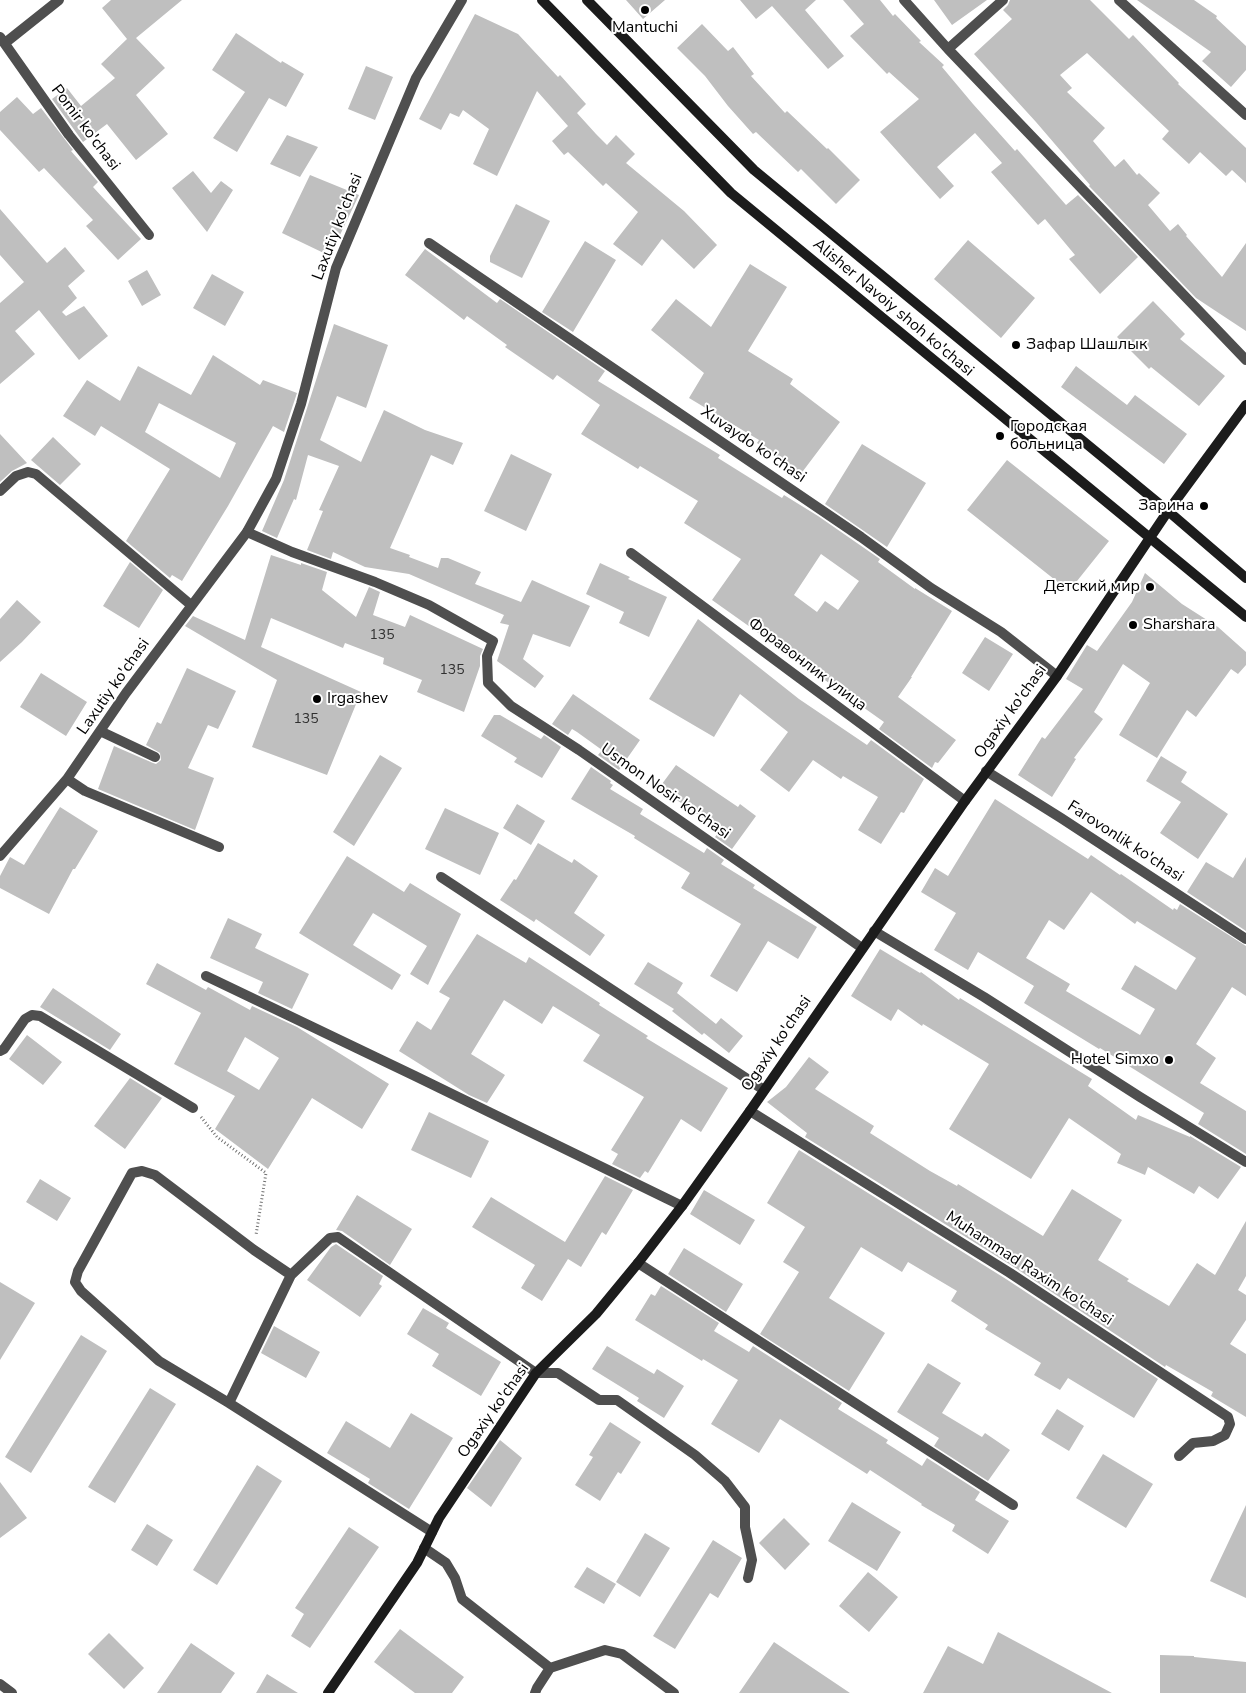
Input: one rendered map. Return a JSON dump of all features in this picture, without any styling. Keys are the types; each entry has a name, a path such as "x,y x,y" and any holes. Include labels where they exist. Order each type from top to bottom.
{"main road":[{"name":"Alisher Navoiy shoh ko'chasi","path":"542,0 731,193 1246,617"},
{"name":"Alisher Navoiy shoh ko'chasi","path":"587,0 754,170 1168,511 1246,578"},
{"name":"Ogaxiy ko'chasi","path":"328,1693 417,1563 439,1518 536,1373 596,1314 682,1206 986,771 1057,676 1148,538 1246,405"}],"street":[{"path":"2,40 59,0"},
{"name":"Laxutiy ko'chasi","path":"0,856 67,779 191,605 247,532 276,479 301,404 336,268 416,78 462,0"},
{"path":"904,0 948,49 1246,360"},
{"path":"948,49 1003,0"},
{"path":"1119,0 1246,115"},
{"name":"Pomir ko'chasi","path":"2,40 69,135 149,235"},
{"name":"Xuvaydo ko'chasi","path":"429,243 861,537 931,588 1002,632 1057,676"},
{"path":"0,491 16,476 28,472 36,474 191,605"},
{"name":"Usmon Nosir ko'chasi","path":"247,532 292,552 375,582 429,605 493,641 487,656 488,683 511,706 579,750 862,948"},
{"name":"Форавонлик улица","path":"630,553 965,801"},
{"path":"100,731 156,757"},
{"name":"Farovonlik ko'chasi","path":"986,771 1246,939"},
{"path":"67,779 85,790 219,847"},
{"path":"441,877 764,1090"},
{"path":"874,931 984,997 1246,1162"},
{"path":"206,976 682,1206"},
{"path":"0,1051 4,1049 25,1019 32,1015 40,1016 193,1108"},
{"name":"Muhammad Raxim ko'chasi","path":"750,1111 1010,1273 1228,1417 1230,1424 1225,1435 1213,1441 1193,1442 1179,1456"},
{"path":"291,1275 254,1250 155,1175 142,1171 132,1173 78,1271 75,1282 81,1291 159,1361 229,1403 432,1532"},
{"path":"229,1403 291,1275 330,1238 338,1237 536,1373 558,1373 599,1400 617,1400 695,1454 725,1481 745,1507 746,1527 752,1560 748,1578"},
{"path":"638,1263 1013,1505"},
{"path":"424,1548 446,1564 455,1578 462,1598 550,1668"},
{"path":"535,1693 550,1668 605,1650 622,1654 674,1693"},
{"path":"0,1684 12,1693"}],"path":[{"path":"193,1108 217,1137 266,1173 254,1250"}],"building":[{"path":"111,0 182,0 136,38 165,68 136,95 168,134 136,160 107,124 83,142 52,99 67,88 81,106 115,78 101,64 127,39 102,8"},
{"name":"Mantuchi","path":"626,0 665,0 643,19"},
{"path":"740,0 816,0 805,10 844,56 828,69 772,6 756,19"},
{"path":"843,0 880,0 893,16 895,14 921,41 919,42 944,65 942,67 973,104 1015,151 1017,149 1066,205 1078,195 1138,257 1100,294 1069,259 1075,255 1045,219 1038,225 991,172 1002,163 975,133 937,167 954,186 940,199 880,132 919,99 889,72 887,74 850,36 864,24"},
{"path":"934,0 987,0 952,25"},
{"path":"1010,0 1090,0 1129,39 1133,35 1178,84 1246,148 1246,183 1232,170 1226,176 1200,152 1189,164 1162,139 1169,131 1087,53 1060,75 1072,88 1067,92 1105,128 1093,141 1115,167 1124,159 1137,175 1139,173 1160,193 1148,205 1170,231 1178,224 1186,236 1222,277 1246,243 1246,331 1196,298 1089,186 1036,122 974,54 1012,19 1003,10"},
{"path":"1137,0 1194,0 1217,16 1216,18 1246,46 1246,70 1231,87 1202,61 1211,52"},
{"path":"475,14 518,34 558,77 560,75 586,104 577,113 596,134 607,145 616,135 635,154 626,163 684,211 717,245 694,269 662,239 642,266 613,244 638,212 606,183 603,186 568,152 564,155 552,141 568,126 537,91 497,176 473,164 489,129 463,110 459,117 450,113 441,130 419,119"},
{"path":"702,24 728,51 733,47 754,74 751,76 785,113 787,111 860,180 836,204 801,169 798,172 756,132 753,134 705,76 677,48"},
{"path":"236,33 281,63 282,61 304,74 286,107 269,98 237,152 213,138 245,92 212,70"},
{"path":"366,66 393,77 375,120 348,109"},
{"path":"17,97 33,114 41,108 73,150 71,151 98,182 93,187 141,239 118,260 86,226 93,220 44,168 39,172 0,130 0,112"},
{"path":"287,135 318,147 300,177 270,164"},
{"path":"193,171 211,193 221,181 233,190 207,232 172,188"},
{"path":"310,175 359,195 330,256 282,233"},
{"path":"516,204 550,221 522,278 490,262 490,256"},
{"path":"0,209 47,263 65,247 85,271 68,286 77,298 62,312 66,316 84,306 108,336 79,360 39,310 15,331 35,354 0,384 0,303 24,282 0,255"},
{"path":"968,240 1035,298 1001,338 934,279"},
{"path":"585,241 616,260 573,332 542,312"},
{"path":"425,249 497,303 500,299 605,371 598,381 720,455 718,458 782,498 784,495 818,516 880,559 878,562 915,589 952,611 898,697 956,740 938,763 935,762 932,768 879,729 884,722 712,600 741,559 684,523 698,501 640,466 638,469 581,434 600,405 557,375 553,380 505,347 507,345 467,316 464,320 405,275","holes":["821,554 859,581 838,610 825,601 817,612 794,595"]},
{"path":"750,264 787,287 748,351 793,379 790,384 840,422 800,475 757,443 759,440 689,398 704,373 651,330 676,299 711,327"},
{"path":"147,270 161,295 142,306 128,281"},
{"path":"212,274 244,292 225,326 193,308"},
{"path":"1153,301 1185,334 1180,339 1225,376 1199,406 1151,367 1149,369 1117,337"},
{"path":"334,324 388,345 366,408 337,396 320,440 361,462 384,410 425,430 463,443 453,465 431,455 390,548 438,568 441,558 448,558 481,572 475,584 521,602 532,580 590,606 570,647 533,634 523,659 544,676 535,688 497,661 509,625 500,623 504,615 409,574 365,567 333,552 331,559 307,550 323,511 319,510 339,466 308,455 296,500 294,499 277,538 262,531 284,480"},
{"path":"213,355 260,385 263,380 297,393 284,432 273,426 228,506 182,581 172,575 170,578 126,541 170,469 101,426 95,436 63,416 87,380 120,401 138,366 191,395","holes":["159,403 236,443 220,478 145,432"]},
{"path":"1076,366 1127,405 1135,395 1187,434 1164,464 1061,387"},
{"path":"0,434 27,463 12,471 0,482"},
{"path":"53,437 81,464 60,485 31,460"},
{"path":"862,444 926,483 887,547 825,504"},
{"path":"511,454 552,474 526,531 484,511"},
{"path":"1007,460 1109,541 1069,591 967,510"},
{"path":"271,555 327,572 322,590 356,617 369,587 380,592 373,615 405,627 410,615 483,649 480,656 480,666 464,712 417,692 422,680 383,664 384,658 345,643 343,648 271,618 261,647 361,692 327,775 252,747 277,680 185,626 193,616 245,640"},
{"path":"130,562 163,590 139,628 103,606"},
{"path":"600,563 630,577 628,579 667,597 649,637 619,623 624,612 586,594"},
{"path":"1145,573 1182,604 1218,627 1246,652 1246,665 1238,674 1231,669 1196,717 1187,710 1157,758 1119,735 1150,683 1123,664 1094,712 1103,719 1074,758 1076,759 1052,797 1018,775 1042,737 1045,739 1083,689 1066,679 1087,645 1097,651 1132,602"},
{"path":"17,600 41,622 0,662 0,619"},
{"path":"698,619 799,699 867,745 871,740 924,779 904,813 901,812 881,844 858,830 878,797 843,776 841,779 813,760 789,792 760,770 788,732 740,694 714,737 649,699"},
{"path":"985,637 1013,654 989,691 962,673"},
{"path":"187,668 236,691 218,729 208,725 188,768 214,778 195,830 98,789 114,746 156,764 161,760 160,753 146,745 157,722 161,724"},
{"path":"41,673 87,702 66,736 20,707"},
{"path":"573,694 640,740 619,770 598,755 602,750 577,732 572,729 568,735 552,724"},
{"path":"494,715 500,715 541,739 544,735 561,747 542,778 514,762 517,758 481,736"},
{"path":"380,755 402,768 354,846 333,832"},
{"path":"1161,756 1187,772 1181,782 1228,814 1198,859 1160,833 1181,802 1146,781"},
{"path":"676,765 738,807 740,804 756,816 732,849 715,837 721,830 659,788"},
{"path":"591,767 611,781 610,783 613,785 610,789 643,809 640,814 704,853 707,848 724,860 721,864 755,885 753,888 817,927 798,959 768,941 737,992 710,976 741,924 681,888 690,873 634,838 635,836 571,799"},
{"path":"995,799 1088,859 1091,855 1173,910 1174,908 1177,910 1180,904 1246,946 1246,996 1232,987 1196,1044 1216,1058 1200,1083 1246,1111 1246,1154 1198,1124 1204,1113 1024,1003 1034,986 978,952 968,970 934,950 956,913 921,892 935,868 948,876","holes":["1091,892 1135,924 1137,921 1196,958 1176,990 1135,965 1121,989 1155,1009 1140,1035 1066,991 1070,984 1026,958 1049,920 1064,930"]},
{"path":"517,804 545,821 531,845 503,828"},
{"path":"60,807 98,831 75,869 73,869 49,914 0,888 0,876 10,857 24,865"},
{"path":"445,808 499,833 480,875 425,849"},
{"path":"538,843 572,863 574,859 598,876 574,913 605,935 590,956 536,919 534,922 500,900 514,879 516,880"},
{"path":"347,856 404,892 410,883 461,914 428,985 410,974 427,946 373,913 353,945 401,975 392,990 299,933"},
{"path":"1246,857 1246,931 1187,892 1206,862 1233,878"},
{"path":"228,918 262,934 255,948 309,974 292,1009 258,993 263,982 210,958"},
{"path":"477,934 526,963 529,957 648,1036 646,1038 728,1088 701,1132 681,1119 648,1173 645,1171 640,1178 612,1164 618,1154 611,1150 644,1097 583,1061 600,1035 553,1006 542,1024 504,1000 471,1054 505,1075 487,1103 469,1095 399,1051 417,1021 431,1030 450,998 439,992"},
{"path":"880,949 921,972 959,1000 960,998 1092,1079 1088,1086 1136,1120 1138,1115 1190,1136 1241,1167 1218,1199 1199,1186 1194,1194 1148,1167 1145,1175 1117,1163 1121,1154 1069,1118 1031,1179 949,1129 989,1064 923,1024 922,1026 898,1009 891,1021 851,996"},
{"path":"648,962 683,983 677,993 716,1024 721,1018 743,1036 729,1053 704,1033 702,1035 672,1011 674,1009 634,984"},
{"path":"157,963 206,990 208,987 250,1010 252,1006 297,1027 389,1084 362,1129 312,1098 268,1169 215,1129 235,1096 174,1064 201,1013 146,984","holes":["245,1037 279,1058 259,1090 227,1071"]},
{"path":"53,988 121,1034 110,1050 40,1007"},
{"path":"27,1035 62,1062 43,1085 9,1059"},
{"path":"809,1057 829,1072 815,1089 874,1126 870,1133 930,1171 957,1186 958,1184 1043,1236 1072,1189 1122,1220 1098,1260 1129,1279 1127,1281 1169,1306 1197,1263 1215,1275 1246,1221 1246,1276 1238,1290 1246,1295 1246,1320 1230,1344 1246,1354 1246,1417 1211,1396 1213,1392 1166,1365 1165,1367 1014,1267 805,1137 807,1133 767,1102 786,1087"},
{"path":"130,1078 162,1098 125,1149 94,1126"},
{"path":"429,1112 489,1141 471,1178 411,1150"},
{"path":"799,1150 1006,1279 1158,1379 1134,1418 1068,1378 1060,1390 1034,1375 1041,1363 985,1329 988,1325 951,1301 957,1291 908,1262 902,1272 861,1247 829,1298 885,1333 849,1391 760,1334 799,1272 783,1262 805,1227 767,1203"},
{"path":"605,1176 633,1190 606,1235 602,1232 581,1267 568,1259 542,1301 521,1288 535,1265 472,1227 491,1197 565,1242"},
{"path":"40,1179 71,1198 57,1221 26,1202"},
{"path":"704,1190 755,1220 740,1245 690,1214"},
{"path":"357,1195 412,1229 390,1265 342,1231 336,1230"},
{"path":"336,1244 383,1276 379,1284 382,1286 360,1317 307,1280 331,1247"},
{"path":"684,1248 743,1284 726,1312 668,1274"},
{"path":"0,1282 35,1303 0,1360"},
{"path":"661,1286 719,1323 714,1331 749,1352 753,1346 842,1403 838,1409 888,1440 886,1443 922,1466 927,1458 980,1492 975,1500 1009,1521 988,1554 952,1531 955,1525 921,1505 870,1470 867,1474 780,1419 759,1453 711,1424 738,1380 703,1359 702,1361 635,1320 651,1294 655,1296"},
{"path":"423,1308 449,1323 446,1328 501,1362 481,1396 432,1366 439,1354 407,1334"},
{"path":"274,1326 320,1352 306,1378 261,1353"},
{"path":"81,1335 107,1351 31,1473 5,1457"},
{"path":"607,1346 654,1374 657,1369 684,1386 664,1418 637,1401 639,1398 592,1369"},
{"path":"928,1363 961,1383 942,1413 982,1437 985,1433 1010,1450 988,1481 934,1446 939,1438 897,1412"},
{"path":"150,1388 176,1404 115,1503 88,1487"},
{"path":"1057,1409 1084,1426 1069,1451 1041,1434"},
{"path":"411,1413 453,1438 409,1509 368,1483 370,1479 327,1453 346,1421 390,1448"},
{"path":"610,1422 641,1442 621,1474 618,1472 600,1501 575,1485 593,1457 589,1455"},
{"path":"500,1440 522,1458 491,1507 467,1488"},
{"path":"1103,1454 1153,1484 1126,1528 1076,1498"},
{"path":"257,1465 282,1481 217,1585 193,1570"},
{"path":"0,1482 27,1518 0,1538"},
{"path":"852,1502 901,1532 877,1571 828,1541"},
{"path":"1246,1505 1246,1598 1210,1581"},
{"path":"784,1518 810,1544 785,1570 759,1543"},
{"path":"147,1524 173,1540 157,1566 131,1550"},
{"path":"349,1527 379,1547 310,1648 291,1636 304,1614 295,1608"},
{"path":"645,1533 670,1548 640,1597 616,1582"},
{"path":"713,1540 742,1558 718,1598 710,1593 675,1649 653,1636"},
{"path":"587,1567 616,1584 604,1604 574,1587"},
{"path":"868,1572 898,1597 869,1632 839,1606"},
{"path":"400,1629 464,1677 452,1693 415,1693 374,1662"},
{"path":"998,1632 1112,1693 923,1693 948,1646 983,1664"},
{"path":"109,1633 144,1668 124,1689 88,1654"},
{"path":"774,1642 850,1693 739,1693"},
{"path":"191,1643 235,1673 221,1693 157,1693"},
{"path":"1160,1655 1194,1656 1246,1662 1246,1693 1160,1693"},
{"path":"267,1674 298,1693 256,1693"}],"place":[{"name":"Mantuchi","path":"645,10"},
{"name":"Зафар Шашлык","path":"1016,345"},
{"name":"Городская больница","path":"1000,436"},
{"name":"Зарина","path":"1204,506"},
{"name":"Детский мир","path":"1150,587"},
{"name":"Sharshara","path":"1133,625"},
{"name":"Irgashev","path":"317,699"},
{"name":"Hotel Simxo","path":"1169,1060"}]}
